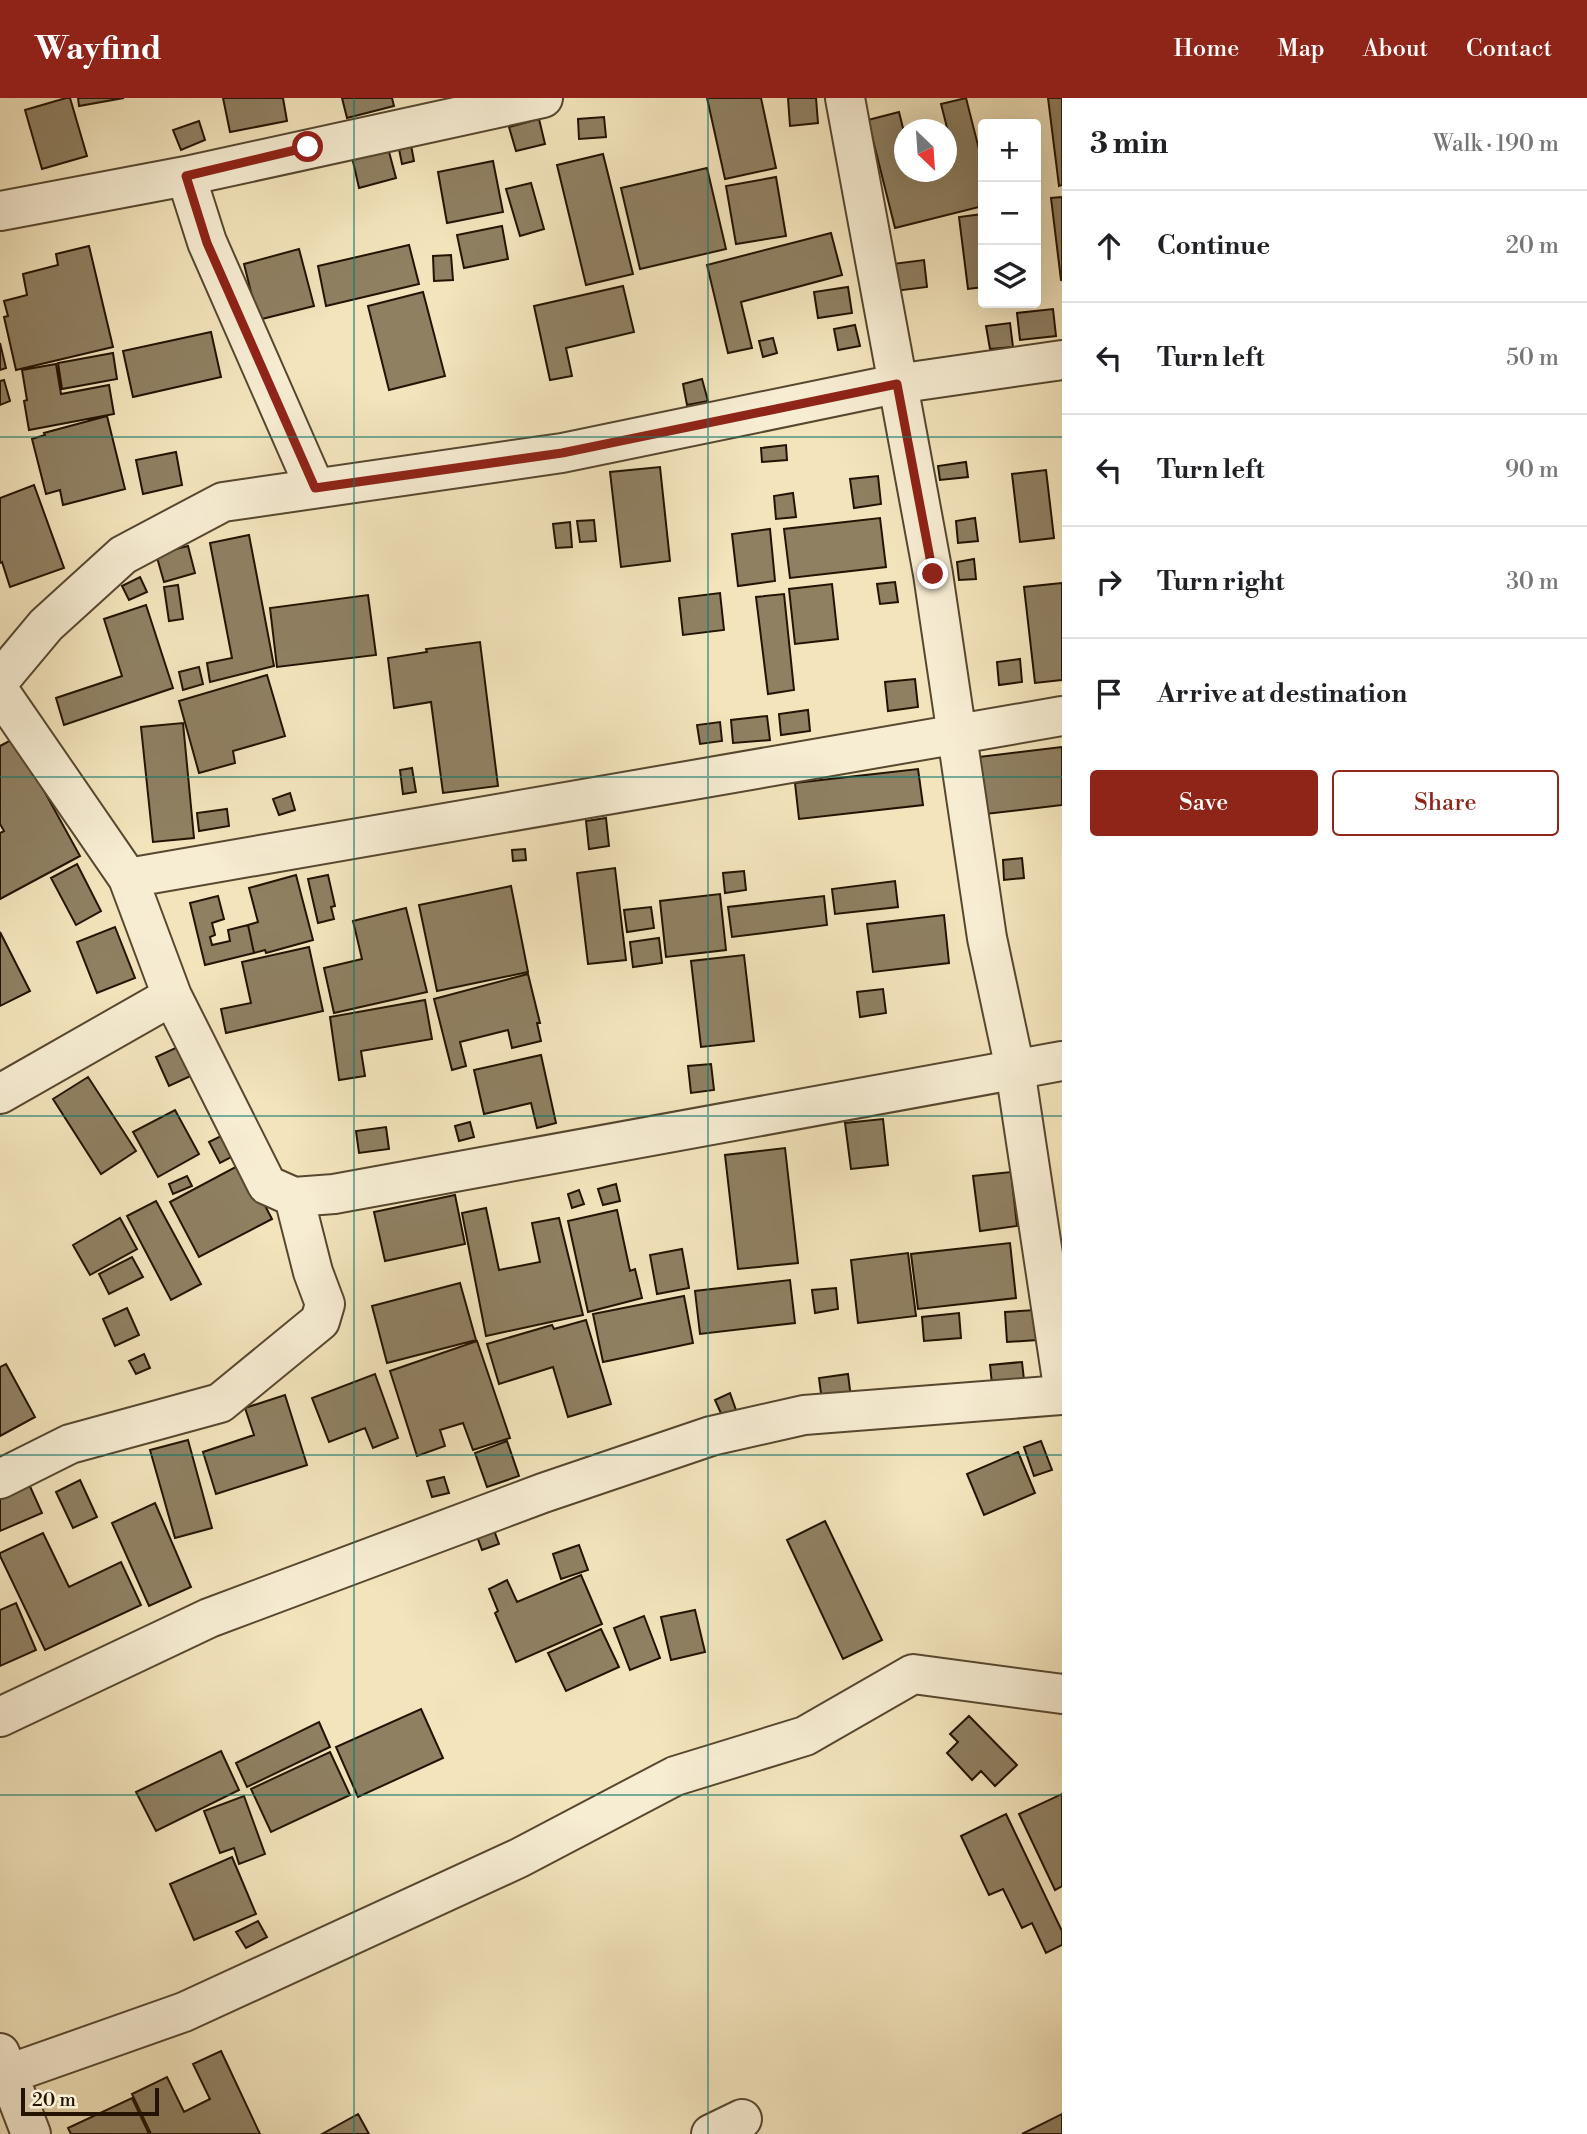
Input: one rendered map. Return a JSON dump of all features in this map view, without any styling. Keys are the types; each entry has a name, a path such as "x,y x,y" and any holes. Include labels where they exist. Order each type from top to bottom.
{"street":[{"path":"0,211 186,176 543,98"},
{"path":"845,98 933,574 987,938 1015,1069 1062,1380"},
{"path":"186,176 207,243 315,488"},
{"path":"0,680 46,625 123,555 223,502 562,453 897,384 1062,360"},
{"path":"0,692 128,878 173,996 267,1185 294,1197 334,1194 1062,1061"},
{"path":"128,878 1062,716"},
{"path":"0,1094 173,996"},
{"path":"0,1479 70,1444 220,1403 320,1321 326,1304 313,1272 294,1197"},
{"path":"0,1717 209,1618 543,1493 711,1436 804,1415 1062,1395"},
{"path":"32,2134 3,2068 184,2012 519,1858 676,1776 805,1736 913,1674 1062,1694"}],"building":[{"path":"70,98 87,156 42,169 25,110"},
{"path":"78,98 124,98 79,106"},
{"path":"223,98 283,98 287,121 230,132"},
{"path":"342,98 392,98 394,106 347,118"},
{"path":"707,98 761,98 776,168 725,179"},
{"path":"788,98 816,98 818,123 790,126"},
{"path":"966,98 978,145 978,207 895,228 868,120 899,112 901,119 894,119 894,182 957,182 957,119 945,119 941,104"},
{"path":"1048,98 1062,98 1062,185 1059,186"},
{"path":"604,117 606,137 579,139 578,119"},
{"path":"539,119 545,144 516,151 509,127"},
{"path":"199,121 205,140 181,150 173,130"},
{"path":"411,145 414,161 402,164 399,149"},
{"path":"388,148 396,178 359,188 352,157"},
{"path":"603,154 633,274 586,285 557,165"},
{"path":"493,161 503,212 447,223 438,172"},
{"path":"707,168 726,249 640,269 621,188"},
{"path":"776,177 786,236 736,244 726,186"},
{"path":"531,183 544,229 520,236 506,189"},
{"path":"1062,197 1062,280 1061,280 1051,198"},
{"path":"978,215 978,288 968,289 959,217"},
{"path":"502,226 508,259 464,268 457,235"},
{"path":"831,233 842,275 741,302 752,348 728,353 707,265"},
{"path":"409,245 419,284 326,306 318,266"},
{"path":"89,246 113,347 16,370 4,317 8,316 4,301 27,295 23,274 58,265 56,254"},
{"path":"299,249 314,306 258,320 244,264"},
{"path":"451,255 453,280 434,281 433,256"},
{"path":"924,260 927,287 895,291 892,264"},
{"path":"623,286 634,332 566,348 572,376 550,380 534,306"},
{"path":"848,287 852,313 818,318 814,292"},
{"path":"423,292 445,376 389,390 368,306"},
{"path":"1053,309 1056,336 1020,340 1017,313"},
{"path":"1010,323 1013,347 990,349 986,326"},
{"path":"855,325 860,346 838,350 834,329"},
{"path":"211,332 221,377 133,397 123,351"},
{"path":"773,338 777,353 763,357 759,341"},
{"path":"0,343 6,368 0,370"},
{"path":"113,353 117,379 62,389 58,363"},
{"path":"56,364 61,394 109,385 114,414 29,430 22,370"},
{"path":"702,379 708,401 687,405 683,384"},
{"path":"4,380 10,401 0,405 0,381"},
{"path":"107,416 125,489 63,505 60,490 46,494 32,439 45,435 44,433"},
{"path":"786,445 787,460 762,462 761,448"},
{"path":"176,452 182,485 143,494 136,460"},
{"path":"966,462 968,477 940,480 938,466"},
{"path":"660,467 670,561 621,567 610,472"},
{"path":"1046,470 1054,538 1020,542 1012,474"},
{"path":"878,476 881,504 854,508 850,479"},
{"path":"34,485 64,568 10,587 2,562 0,563 0,498"},
{"path":"793,493 796,517 776,519 774,496"},
{"path":"880,518 886,567 790,578 784,529"},
{"path":"975,518 978,541 958,543 956,521"},
{"path":"594,520 596,541 580,542 577,521"},
{"path":"570,522 572,547 556,548 553,524"},
{"path":"770,529 775,581 738,586 732,534"},
{"path":"249,535 274,666 210,682 207,663 232,658 210,543"},
{"path":"188,546 195,573 164,582 156,554"},
{"path":"974,559 976,579 959,580 957,562"},
{"path":"140,577 147,592 129,600 122,586"},
{"path":"895,582 898,602 880,604 877,584"},
{"path":"1062,583 1062,680 1035,683 1024,587"},
{"path":"832,584 838,639 795,644 789,589"},
{"path":"178,585 183,619 169,621 164,587"},
{"path":"720,593 724,630 683,635 679,598"},
{"path":"784,594 794,690 768,694 756,597"},
{"path":"368,595 376,655 277,667 270,608"},
{"path":"146,605 173,688 64,725 56,698 122,676 104,619"},
{"path":"480,642 498,786 443,793 431,702 394,708 388,658 427,652 426,649"},
{"path":"1020,659 1022,682 999,685 997,662"},
{"path":"199,667 203,684 183,690 179,672"},
{"path":"267,675 285,736 233,751 235,763 199,773 179,701"},
{"path":"915,679 918,707 888,711 885,682"},
{"path":"808,710 810,731 781,735 779,714"},
{"path":"767,716 770,740 733,743 731,720"},
{"path":"720,722 722,741 700,744 697,725"},
{"path":"183,723 194,838 153,842 141,727"},
{"path":"15,738 80,856 0,899 0,833 4,831 0,824 0,746"},
{"path":"1062,747 1062,805 977,815 970,758"},
{"path":"412,768 416,792 403,794 400,770"},
{"path":"918,769 923,805 799,819 795,783"},
{"path":"290,793 295,810 279,815 273,799"},
{"path":"227,809 229,826 199,831 197,813"},
{"path":"606,818 609,846 589,849 586,821"},
{"path":"525,849 526,860 513,861 512,850"},
{"path":"1022,858 1024,878 1004,880 1003,860"},
{"path":"77,864 101,911 76,925 51,878"},
{"path":"615,868 626,960 588,964 577,873"},
{"path":"744,871 746,890 725,893 723,873"},
{"path":"296,875 313,940 266,953 265,950 254,953 248,925 258,922 249,888"},
{"path":"328,875 335,906 331,907 334,919 318,923 308,879"},
{"path":"895,881 898,907 835,914 832,889"},
{"path":"511,886 528,972 437,991 419,905"},
{"path":"720,894 726,950 666,957 660,901"},
{"path":"218,896 224,919 212,923 215,935 210,937 212,945 230,941 228,930 248,925 254,953 205,965 190,903"},
{"path":"824,896 827,925 732,937 728,907"},
{"path":"651,907 654,928 627,932 624,910"},
{"path":"406,908 427,992 334,1013 324,968 362,959 353,921"},
{"path":"944,915 949,963 873,972 867,924"},
{"path":"115,927 135,978 97,993 77,942"},
{"path":"0,932 30,991 0,1006"},
{"path":"659,938 662,963 633,967 630,942"},
{"path":"309,947 323,1011 226,1033 221,1009 251,1003 242,962"},
{"path":"744,955 754,1041 701,1047 691,961"},
{"path":"528,974 540,1023 537,1023 541,1041 512,1048 508,1030 460,1042 466,1066 452,1070 434,999"},
{"path":"883,989 886,1013 860,1017 857,992"},
{"path":"425,1000 432,1039 361,1051 365,1076 339,1080 330,1017"},
{"path":"182,1045 195,1074 169,1086 156,1057"},
{"path":"541,1055 556,1123 537,1128 531,1103 484,1114 474,1070"},
{"path":"711,1064 714,1090 691,1093 688,1066"},
{"path":"88,1077 136,1151 101,1174 53,1099"},
{"path":"175,1110 199,1154 158,1177 133,1132"},
{"path":"883,1119 888,1165 851,1169 845,1123"},
{"path":"470,1122 474,1137 459,1141 455,1126"},
{"path":"386,1127 389,1149 359,1153 356,1131"},
{"path":"229,1132 239,1153 220,1163 209,1142"},
{"path":"785,1148 798,1263 738,1269 725,1155"},
{"path":"243,1163 272,1219 199,1257 170,1202"},
{"path":"1011,1172 1017,1226 980,1231 973,1176"},
{"path":"187,1176 192,1186 173,1194 169,1184"},
{"path":"616,1184 620,1201 603,1205 598,1189"},
{"path":"579,1190 584,1204 572,1208 568,1194"},
{"path":"455,1195 465,1244 385,1261 374,1212"},
{"path":"156,1201 201,1284 171,1300 127,1216"},
{"path":"486,1208 499,1270 540,1262 532,1223 559,1218 583,1315 486,1336 462,1213"},
{"path":"617,1210 630,1271 635,1269 642,1298 588,1312 568,1221"},
{"path":"120,1218 137,1249 90,1275 73,1245"},
{"path":"1010,1243 1016,1298 918,1309 911,1254"},
{"path":"682,1249 689,1288 657,1294 650,1255"},
{"path":"908,1253 916,1316 858,1323 851,1260"},
{"path":"132,1257 143,1277 109,1294 99,1274"},
{"path":"790,1280 795,1323 700,1334 695,1291"},
{"path":"460,1283 476,1340 387,1363 372,1306"},
{"path":"836,1288 838,1309 815,1313 812,1290"},
{"path":"684,1296 693,1343 603,1362 593,1314"},
{"path":"127,1308 139,1335 115,1346 103,1319"},
{"path":"1035,1310 1037,1340 1007,1342 1005,1312"},
{"path":"959,1313 961,1338 924,1341 922,1317"},
{"path":"586,1320 611,1404 568,1417 553,1367 499,1384 487,1344 552,1325 554,1329"},
{"path":"477,1341 510,1438 473,1450 463,1423 440,1430 445,1446 417,1456 390,1371"},
{"path":"144,1354 150,1368 136,1374 129,1361"},
{"path":"1022,1362 1024,1380 992,1384 990,1365"},
{"path":"6,1364 35,1417 0,1436 0,1367"},
{"path":"375,1374 398,1438 373,1448 365,1428 329,1442 312,1398"},
{"path":"848,1374 851,1398 822,1401 819,1378"},
{"path":"730,1393 737,1413 723,1418 715,1400"},
{"path":"285,1395 307,1465 216,1494 203,1452 254,1435 245,1408"},
{"path":"188,1440 212,1528 175,1538 150,1450"},
{"path":"507,1441 519,1476 487,1487 475,1453"},
{"path":"1041,1441 1052,1470 1034,1476 1024,1447"},
{"path":"1018,1452 1035,1493 984,1515 967,1474"},
{"path":"444,1477 449,1493 432,1497 427,1481"},
{"path":"80,1480 97,1517 73,1528 56,1492"},
{"path":"28,1482 42,1513 0,1531 0,1495"},
{"path":"155,1503 191,1587 149,1606 112,1523"},
{"path":"825,1521 882,1640 843,1659 787,1540"},
{"path":"491,1522 499,1544 482,1550 474,1528"},
{"path":"43,1533 69,1587 121,1562 141,1605 45,1650 0,1556 0,1553"},
{"path":"579,1545 588,1570 561,1579 553,1554"},
{"path":"581,1575 602,1624 516,1662 495,1613 498,1611 489,1589 507,1580 517,1602"},
{"path":"16,1603 36,1650 0,1666 0,1610"},
{"path":"695,1610 705,1652 671,1660 661,1617"},
{"path":"644,1616 660,1658 630,1670 614,1628"},
{"path":"601,1629 619,1667 566,1691 548,1653"},
{"path":"421,1709 443,1758 358,1797 336,1747"},
{"path":"969,1716 1017,1765 995,1786 981,1771 972,1780 947,1753 958,1742 950,1734"},
{"path":"319,1722 330,1747 247,1787 236,1763"},
{"path":"221,1751 239,1790 156,1831 136,1792"},
{"path":"330,1752 350,1795 271,1832 251,1789"},
{"path":"1062,1794 1062,1886 1055,1890 1019,1814"},
{"path":"244,1796 265,1854 239,1864 234,1848 220,1853 204,1811"},
{"path":"1006,1814 1062,1931 1062,1945 1046,1953 1032,1923 1022,1928 1003,1889 989,1895 961,1836"},
{"path":"232,1857 256,1914 194,1940 170,1884"},
{"path":"258,1921 267,1937 246,1948 236,1932"},
{"path":"221,2051 260,2134 151,2134 132,2094 167,2077 184,2112 210,2099 193,2064"},
{"path":"132,2098 149,2134 71,2134 68,2128"},
{"path":"358,2114 369,2134 322,2134"},
{"path":"1062,2114 1062,2134 1022,2134"}],"route":[{"path":"308,147 186,176 207,243 315,488 562,453 897,384 933,574"}]}
